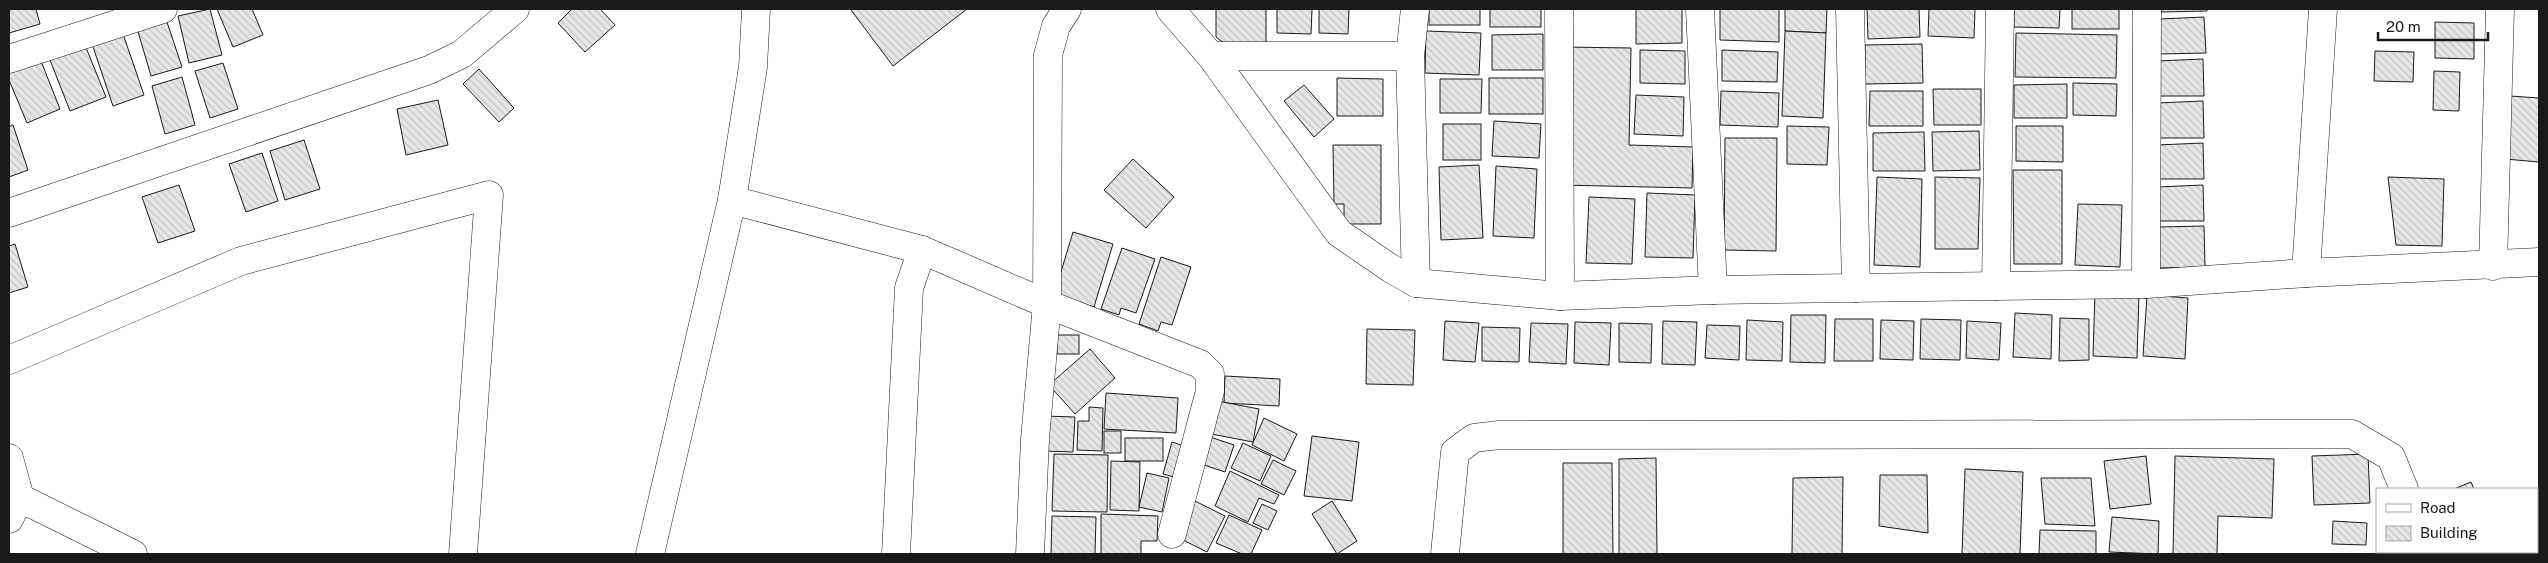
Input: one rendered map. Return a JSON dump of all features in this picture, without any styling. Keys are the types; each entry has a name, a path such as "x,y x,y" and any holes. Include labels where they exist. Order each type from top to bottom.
{"street":[{"path":"9,59 163,9"},
{"path":"9,213 429,70 462,54 515,9"},
{"path":"650,554 732,200 753,67 756,9"},
{"path":"1030,554 1035,439 1047,304 1048,56 1056,26 1068,9"},
{"path":"1170,9 1211,56 1339,233 1390,268 1416,283 1560,296 1713,290 2146,284 2306,273 2493,266 2539,262"},
{"path":"1415,9 1410,56 1416,283"},
{"path":"1559,9 1560,296"},
{"path":"1700,9 1713,290"},
{"path":"1850,9 1856,288"},
{"path":"1996,286 2000,9"},
{"path":"2146,284 2147,9"},
{"path":"2306,273 2323,9"},
{"path":"2493,266 2500,9"},
{"path":"1211,56 1410,56"},
{"path":"9,360 241,261 489,196 463,554"},
{"path":"732,200 922,250 1047,304 1200,364 1210,374 1210,391 1172,534"},
{"path":"896,554 909,288 922,250"},
{"path":"1445,554 1455,452 1474,438 1499,435 2352,434 2391,457 2404,488"},
{"path":"9,458 14,508 133,554"}],"building":[{"path":"9,9 36,9 40,24 9,33"},
{"path":"210,9 222,55 189,63 178,16"},
{"path":"217,9 252,9 263,35 233,47"},
{"path":"572,9 600,9 615,25 585,52 558,23"},
{"path":"967,9 893,66 851,10"},
{"path":"1216,9 1266,9 1266,49 1232,49 1216,37"},
{"path":"1277,9 1312,9 1311,34 1277,33"},
{"path":"1319,9 1349,9 1348,34 1319,33"},
{"path":"1429,9 1480,9 1480,25 1429,25"},
{"path":"1490,9 1541,9 1541,27 1490,27"},
{"path":"1636,9 1682,9 1682,43 1636,44"},
{"path":"1720,9 1779,9 1779,42 1720,40"},
{"path":"1785,9 1827,9 1826,33 1785,31"},
{"path":"1867,9 1919,9 1920,37 1868,39"},
{"path":"1929,9 1975,9 1974,38 1928,36"},
{"path":"2014,9 2060,9 2059,28 2014,27"},
{"path":"2072,9 2119,9 2119,29 2072,29"},
{"path":"2161,9 2207,9 2207,11 2161,12"},
{"path":"2204,17 2206,53 2160,54 2159,19"},
{"path":"166,19 182,67 151,76 137,28"},
{"path":"2435,22 2474,23 2474,59 2435,58"},
{"path":"122,31 144,95 113,106 91,41"},
{"path":"1426,31 1481,33 1479,75 1425,73"},
{"path":"1785,31 1826,33 1823,118 1782,116"},
{"path":"2016,33 2117,35 2116,78 2015,77"},
{"path":"1543,34 1543,70 1492,70 1492,35"},
{"path":"1922,44 1923,83 1865,84 1865,45"},
{"path":"85,45 106,97 70,111 50,60"},
{"path":"1565,47 1631,48 1629,145 1693,147 1692,188 1561,185"},
{"path":"1640,50 1685,51 1685,84 1640,83"},
{"path":"1722,50 1778,52 1777,82 1722,81"},
{"path":"2375,51 2414,52 2413,82 2374,81"},
{"path":"39,56 60,109 27,123 9,80 9,69"},
{"path":"2203,59 2204,96 2158,96 2157,61"},
{"path":"223,63 238,109 210,118 195,71"},
{"path":"479,69 514,108 499,122 463,84"},
{"path":"2434,71 2460,72 2459,111 2433,110"},
{"path":"182,77 195,125 165,134 152,86"},
{"path":"1337,78 1383,79 1383,116 1337,116"},
{"path":"1489,78 1543,78 1543,114 1489,114"},
{"path":"1440,79 1482,79 1481,113 1440,113"},
{"path":"2073,83 2117,84 2116,116 2073,115"},
{"path":"2067,84 2067,118 2014,118 2014,85"},
{"path":"1304,85 1334,119 1314,137 1284,101"},
{"path":"1933,89 1981,89 1981,125 1934,125"},
{"path":"1721,91 1779,93 1778,127 1720,125"},
{"path":"1870,91 1923,91 1923,126 1869,126"},
{"path":"1636,95 1684,97 1683,136 1634,134"},
{"path":"2510,96 2539,98 2539,162 2505,159"},
{"path":"438,100 448,145 406,155 397,109"},
{"path":"2203,101 2204,138 2158,138 2157,103"},
{"path":"1494,121 1541,124 1539,158 1492,156"},
{"path":"1443,124 1481,124 1481,160 1443,160"},
{"path":"13,125 28,170 9,177 9,127"},
{"path":"1787,126 1829,127 1827,165 1787,164"},
{"path":"2016,126 2063,126 2063,162 2016,161"},
{"path":"1979,131 1980,170 1933,171 1932,132"},
{"path":"1924,132 1925,171 1873,171 1873,133"},
{"path":"1725,138 1777,138 1776,251 1724,250"},
{"path":"304,140 320,189 285,200 270,151"},
{"path":"2203,143 2204,179 2158,179 2157,145"},
{"path":"1333,145 1381,145 1381,224 1344,224 1344,204 1334,204"},
{"path":"262,153 278,201 246,212 229,164"},
{"path":"1133,159 1174,197 1146,228 1104,190"},
{"path":"1479,165 1483,238 1441,240 1439,167"},
{"path":"1496,166 1537,169 1534,238 1493,236"},
{"path":"2013,170 2062,170 2062,264 2014,264"},
{"path":"1877,177 1922,179 1920,267 1874,265"},
{"path":"1935,177 1980,178 1978,249 1935,249"},
{"path":"2388,177 2444,179 2442,246 2396,245"},
{"path":"179,185 195,231 158,243 142,197"},
{"path":"2203,185 2204,221 2158,221 2157,187"},
{"path":"1647,193 1695,195 1693,258 1645,257"},
{"path":"1589,197 1635,199 1632,264 1586,263"},
{"path":"2078,204 2122,205 2120,267 2075,265"},
{"path":"2204,226 2205,267 2158,268 2158,227"},
{"path":"1073,232 1113,244 1094,307 1054,295"},
{"path":"15,244 28,287 9,293 9,246"},
{"path":"1122,248 1155,259 1136,313 1121,308 1119,315 1101,309"},
{"path":"1161,257 1191,267 1172,325 1161,322 1158,331 1139,324"},
{"path":"2095,292 2139,294 2137,358 2093,356"},
{"path":"2147,295 2188,298 2185,359 2143,356"},
{"path":"2015,313 2052,315 2051,359 2013,357"},
{"path":"1791,315 1826,315 1825,363 1790,362"},
{"path":"2060,318 2089,319 2089,360 2059,361"},
{"path":"1835,319 1873,319 1873,361 1834,361"},
{"path":"1921,319 1961,320 1960,360 1920,359"},
{"path":"1747,320 1783,322 1782,361 1746,360"},
{"path":"1881,320 1914,321 1913,360 1880,359"},
{"path":"1445,321 1479,323 1475,362 1443,360"},
{"path":"1663,321 1697,322 1695,365 1662,364"},
{"path":"1967,321 2001,323 1999,360 1966,358"},
{"path":"1575,322 1611,323 1609,365 1574,363"},
{"path":"1531,323 1568,324 1566,364 1529,362"},
{"path":"1619,323 1652,324 1651,363 1619,362"},
{"path":"1707,325 1740,326 1739,360 1705,358"},
{"path":"1482,327 1520,328 1519,362 1482,361"},
{"path":"1367,329 1415,330 1413,385 1366,384"},
{"path":"1057,335 1079,335 1079,354 1057,354"},
{"path":"1090,349 1115,378 1075,414 1049,385"},
{"path":"1225,376 1280,379 1279,406 1224,403"},
{"path":"1106,393 1178,398 1176,433 1104,429"},
{"path":"1212,400 1259,409 1253,442 1206,433"},
{"path":"1089,407 1103,408 1102,451 1077,450 1078,421 1089,421"},
{"path":"1044,416 1075,417 1073,452 1043,451"},
{"path":"1264,418 1297,434 1284,461 1252,445"},
{"path":"1104,431 1121,431 1121,453 1104,453"},
{"path":"1204,435 1234,445 1225,472 1195,462"},
{"path":"1312,436 1359,442 1352,501 1304,496"},
{"path":"1125,438 1163,438 1163,461 1125,461"},
{"path":"1172,442 1190,448 1181,479 1163,474"},
{"path":"1243,443 1271,456 1260,481 1231,468"},
{"path":"1054,454 1108,455 1107,512 1052,511"},
{"path":"2368,454 2370,503 2314,505 2312,456"},
{"path":"2146,456 2151,504 2110,509 2104,461"},
{"path":"2175,456 2274,459 2272,518 2218,516 2217,554 2173,554"},
{"path":"1656,458 1657,554 1619,554 1619,459"},
{"path":"1273,460 1296,471 1284,495 1261,484"},
{"path":"1111,461 1140,462 1139,511 1110,510"},
{"path":"1563,463 1612,463 1613,554 1563,554"},
{"path":"1965,469 2023,472 2020,554 1962,554"},
{"path":"1230,471 1279,495 1274,504 1259,498 1248,522 1215,506"},
{"path":"1147,473 1169,478 1162,512 1139,507"},
{"path":"1880,475 1927,475 1928,533 1879,526"},
{"path":"1843,477 1842,554 1792,554 1793,478"},
{"path":"2041,478 2091,478 2095,526 2045,524"},
{"path":"2471,482 2474,488 2456,488"},
{"path":"1191,499 1225,516 1207,552 1173,535"},
{"path":"1332,501 1357,541 1337,554 1312,514"},
{"path":"1262,504 1277,511 1268,530 1253,523"},
{"path":"1101,514 1158,516 1157,541 1141,541 1141,554 1101,554"},
{"path":"1229,515 1262,530 1251,554 1242,554 1216,543"},
{"path":"1052,516 1096,517 1095,554 1051,554"},
{"path":"2112,517 2159,521 2158,554 2109,552"},
{"path":"2333,521 2367,523 2366,545 2332,544"},
{"path":"2040,530 2096,531 2096,554 2039,554"}]}
